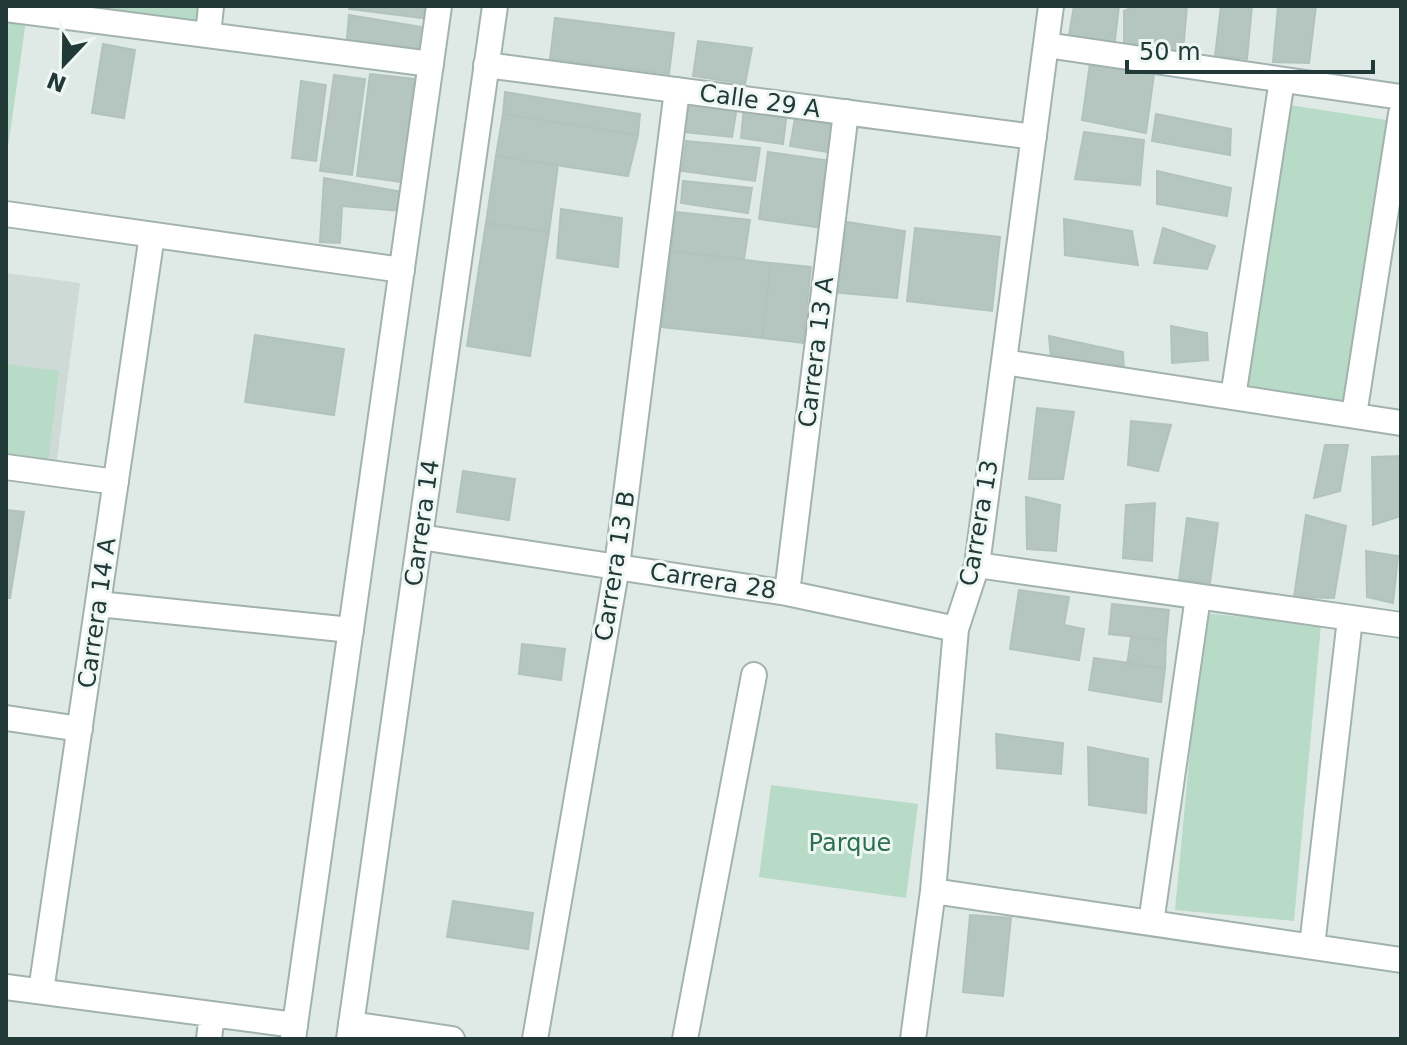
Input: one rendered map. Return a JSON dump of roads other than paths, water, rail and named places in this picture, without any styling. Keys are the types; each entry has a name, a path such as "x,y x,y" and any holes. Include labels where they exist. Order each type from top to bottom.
{"street":[{"path":"208,35 211,6"},
{"path":"6,987 212,1014 294,1032 439,6"},
{"name":"Carrera 14","path":"350,1031 495,6"},
{"name":"Carrera 13","path":"913,1039 933,891 956,629 977,565 1051,6"},
{"path":"6,9 431,64"},
{"path":"1046,45 1401,97"},
{"name":"Calle 29 A","path":"486,65 1034,137"},
{"path":"1233,397 1282,80"},
{"name":"Carrera 13 B","path":"535,1039 617,566 677,90"},
{"name":"Carrera 13 A","path":"787,593 846,112"},
{"path":"1354,415 1401,114"},
{"path":"6,214 402,270"},
{"name":"Carrera 14 A","path":"41,991 152,235"},
{"path":"1004,362 1401,423"},
{"path":"6,467 116,482"},
{"name":"Carrera 28","path":"420,537 787,593 956,629"},
{"path":"977,565 1401,625"},
{"path":"1151,923 1198,597"},
{"path":"98,604 351,630"},
{"path":"1312,946 1350,619"},
{"path":"685,1039 754,675"},
{"path":"6,718 80,729"},
{"path":"933,891 1401,960"},
{"path":"209,1039 212,1014"},
{"path":"350,1031 452,1039"}],"park label":[{"name":"Parque","path":"850,843"}]}
